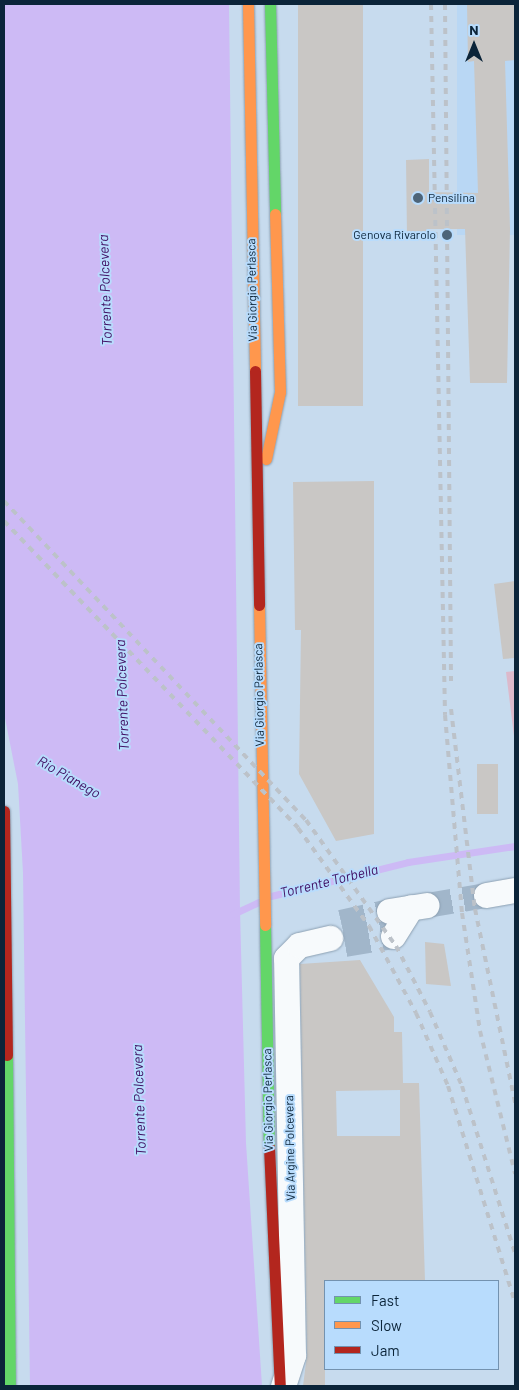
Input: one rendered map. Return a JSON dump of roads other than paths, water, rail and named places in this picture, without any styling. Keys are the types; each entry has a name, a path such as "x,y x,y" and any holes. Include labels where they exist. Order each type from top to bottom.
{"main road":[{"name":"Via Giorgio Perlasca","path":"248,4 264,933 282,1386"},
{"path":"256,512 280,392 270,4"},
{"path":"4,812 10,1386"}],"street":[{"path":"486,895 515,890"},
{"path":"393,936 409,908"},
{"name":"Via Argine Polcevera","path":"282,1386 294,1355 286,958 298,945 339,935"}],"water":[{"path":"5,4 229,4 240,910 246,1143 262,1386 30,1386 23,873 18,784 4,713"}],"waterway":[{"name":"Torrente Torbella","path":"271,896 408,862 515,846"},
{"name":"Torrente Torbella","path":"233,914 259,902"}],"tunnel":[{"path":"427,905 486,895"},
{"path":"341,922 389,911"},
{"path":"345,944 393,936"}],"railway":[{"path":"431,4 445,715 462,913 480,1031 515,1174"},
{"path":"445,4 451,681"},
{"path":"4,501 306,820 396,946 430,1012 462,1086 515,1253"},
{"path":"4,521 298,828 369,926 416,1013 448,1086 515,1303"},
{"path":"451,709 475,909 515,1103"}],"place":[{"name":"Pensilina","path":"418,198"},
{"name":"Genova Rivarolo","path":"447,235"}],"water label":[{"name":"Torrente Polcevera","path":"105,290"},
{"name":"Torrente Polcevera","path":"122,695"},
{"name":"Rio Pianego","path":"69,777"},
{"name":"Torrente Polcevera","path":"139,1100"}]}
